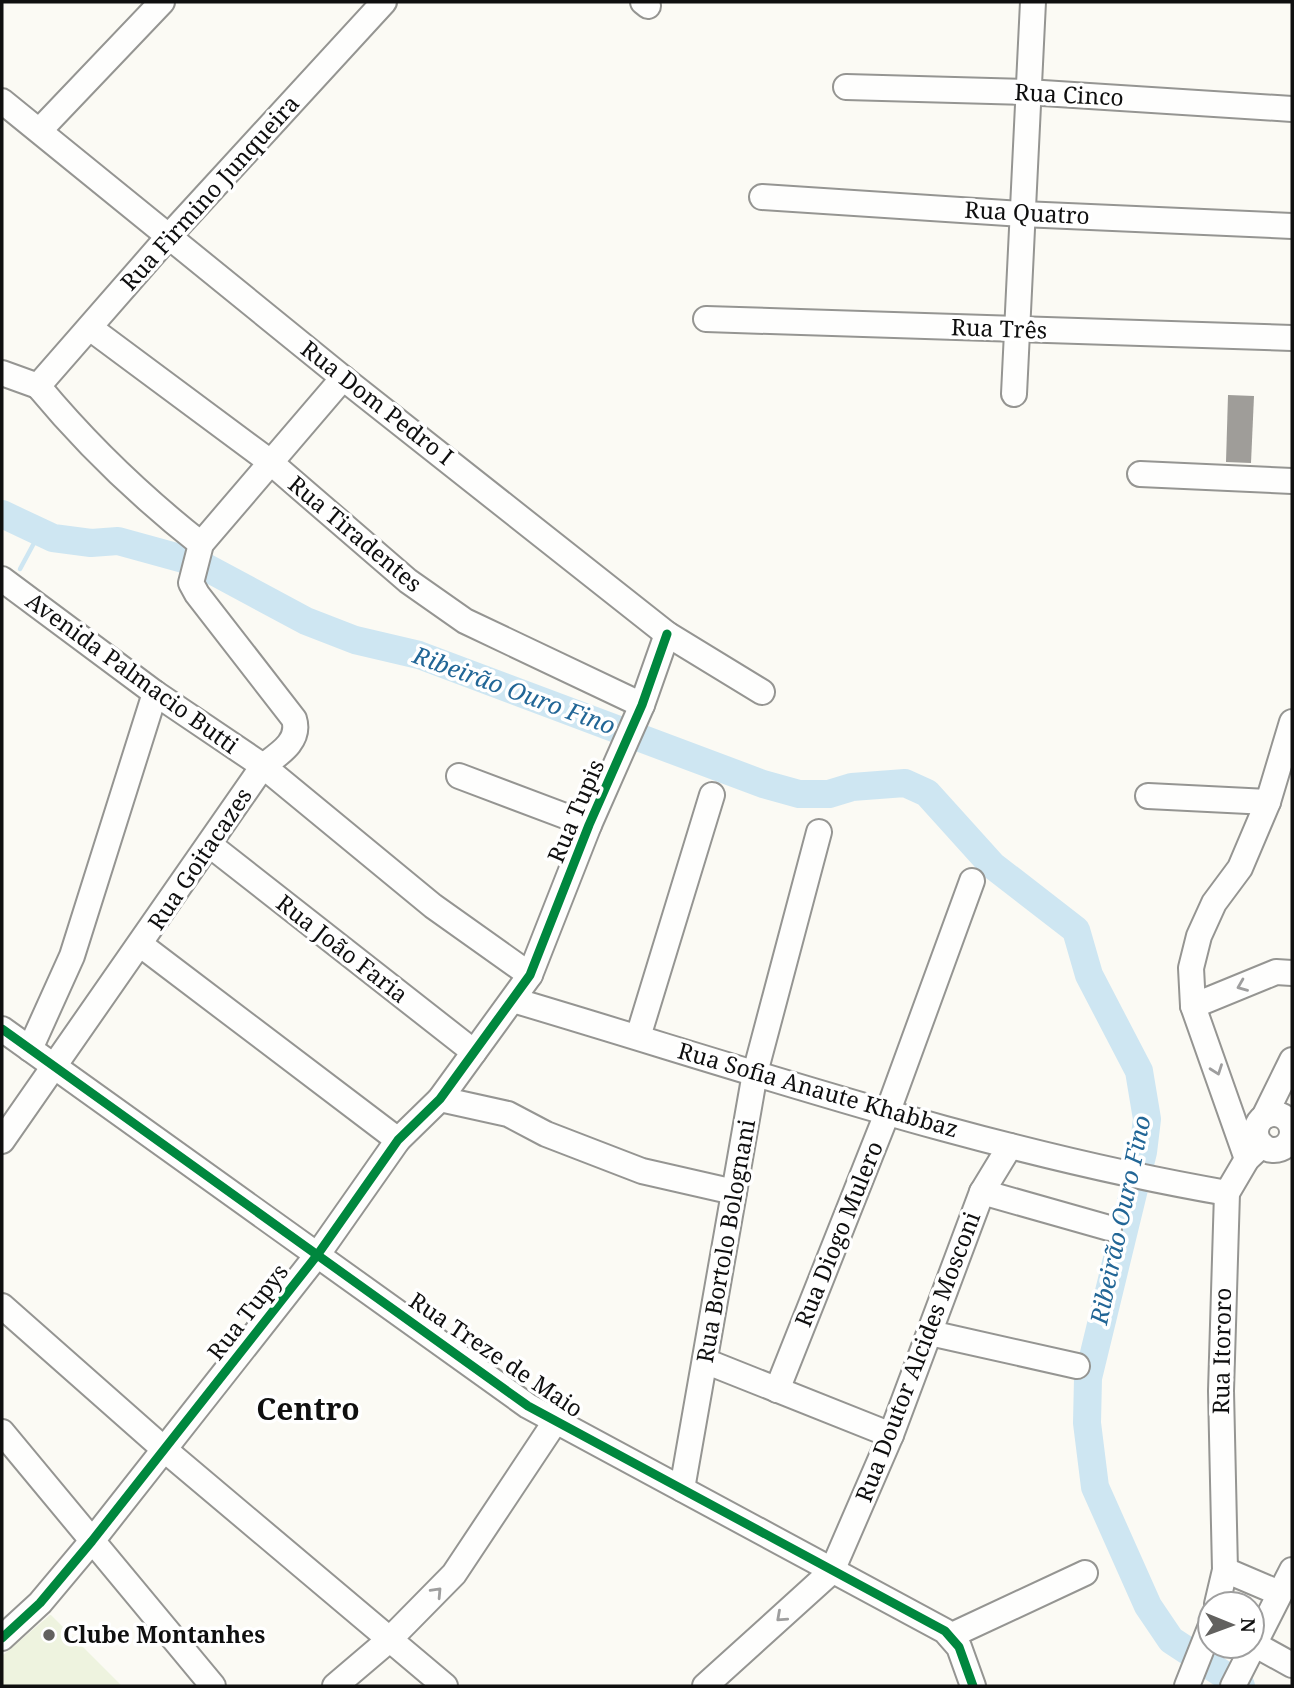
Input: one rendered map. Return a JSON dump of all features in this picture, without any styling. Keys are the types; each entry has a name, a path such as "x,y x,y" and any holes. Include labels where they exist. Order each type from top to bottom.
{"street":[{"path":"40,130 162,2"},
{"name":"Rua Firmino Junqueira","path":"38,386 169,236 384,2"},
{"path":"1014,394 1033,2"},
{"name":"Rua Cinco","path":"846,87 1027,92 1292,109"},
{"name":"Rua Dom Pedro I","path":"2,101 343,378 667,634 762,692"},
{"name":"Rua Quatro","path":"762,197 1022,214 1292,226"},
{"name":"Rua Três","path":"706,319 1292,338"},
{"name":"Rua Tiradentes","path":"90,328 269,461 408,581 465,621 638,712"},
{"path":"2,373 38,386 76,432 198,549 269,461 343,378"},
{"path":"1140,474 1292,481"},
{"name":"Rua Goitacazes","path":"2,1141 141,945 263,766 293,739 296,727 294,719 205,606 191,583 198,549"},
{"name":"Avenida Palmacio Butti","path":"2,579 155,693 263,766 433,905 530,975"},
{"name":"Rua Tupis","path":"513,1000 530,975 589,825 622,752 667,634"},
{"path":"30,1049 72,956 155,693"},
{"path":"1255,1152 1193,1006 1191,968 1199,936 1214,903 1240,868 1269,802 1292,722"},
{"path":"459,776 589,825"},
{"path":"638,1037 712,795"},
{"path":"1147,796 1269,802"},
{"name":"Rua Bortolo Bolognani","path":"682,1489 755,1073 819,832"},
{"name":"Rua João Faria","path":"210,845 474,1052"},
{"name":"Rua Diogo Mulero","path":"777,1390 888,1111 972,881"},
{"path":"141,945 398,1140"},
{"path":"1193,1006 1276,972 1292,973"},
{"name":"Rua Sofia Anaute Khabbaz","path":"513,1000 1010,1146 1169,1183 1227,1193"},
{"name":"Rua Tupys","path":"2,1638 40,1603 165,1450 318,1254 398,1140 440,1099 513,1000"},
{"name":"Rua Treze de Maio","path":"2,1029 555,1422 950,1636"},
{"path":"1255,1152 1256,1130 1291,1063"},
{"path":"1255,1152 1284,1147 1292,1131 1291,1063"},
{"path":"440,1099 508,1114 570,1144 642,1171 734,1192"},
{"path":"1264,1117 1280,1115 1292,1131"},
{"name":"Rua Doutor Alcides Mosconi","path":"832,1571 891,1435 982,1192 1010,1146"},
{"name":"Rua Itororo","path":"1220,1590 1224,1570 1221,1391 1227,1193 1255,1152"},
{"path":"982,1192 1109,1228"},
{"path":"2,1306 165,1450 445,1686"},
{"path":"930,1333 1077,1366"},
{"path":"705,1361 891,1435"},
{"path":"335,1686 389,1640 432,1598 471,1552 555,1422"},
{"path":"2,1432 213,1686"},
{"path":"1224,1570 1279,1594"},
{"path":"1241,1671 1292,1570"},
{"path":"705,1686 832,1571"},
{"path":"973,1686 959,1647 950,1636 1085,1573"},
{"path":"1187,1686 1197,1660"},
{"path":"1241,1671 1292,1665"}],"green space":[{"name":"Clube Montanhes","path":"50,1615 122,1686 2,1686 2,1656"}],"building":[{"path":"1228,395 1254,396 1251,463 1226,462"}],"waterway":[{"name":"Ribeirão Ouro Fino","path":"2,514 53,538 91,543 118,541 198,563 306,621 355,640 419,655 763,784 799,794 829,794 852,787 905,783 927,793 992,865 1076,930 1089,975 1139,1071 1147,1119 1143,1152 1088,1378 1087,1423 1095,1487 1148,1606 1171,1640 1241,1686"},
{"path":"20,569 40,532"}],"cycle path":[{"path":"2,1638 40,1603 92,1541 318,1254 398,1140 440,1099 530,975 589,825 642,705 667,634"},
{"path":"2,1029 528,1406 945,1631 959,1647 973,1686"}],"place":[{"name":"Clube Montanhes","path":"49,1635"}],"district":[{"name":"Centro","path":"308,1410"}]}
